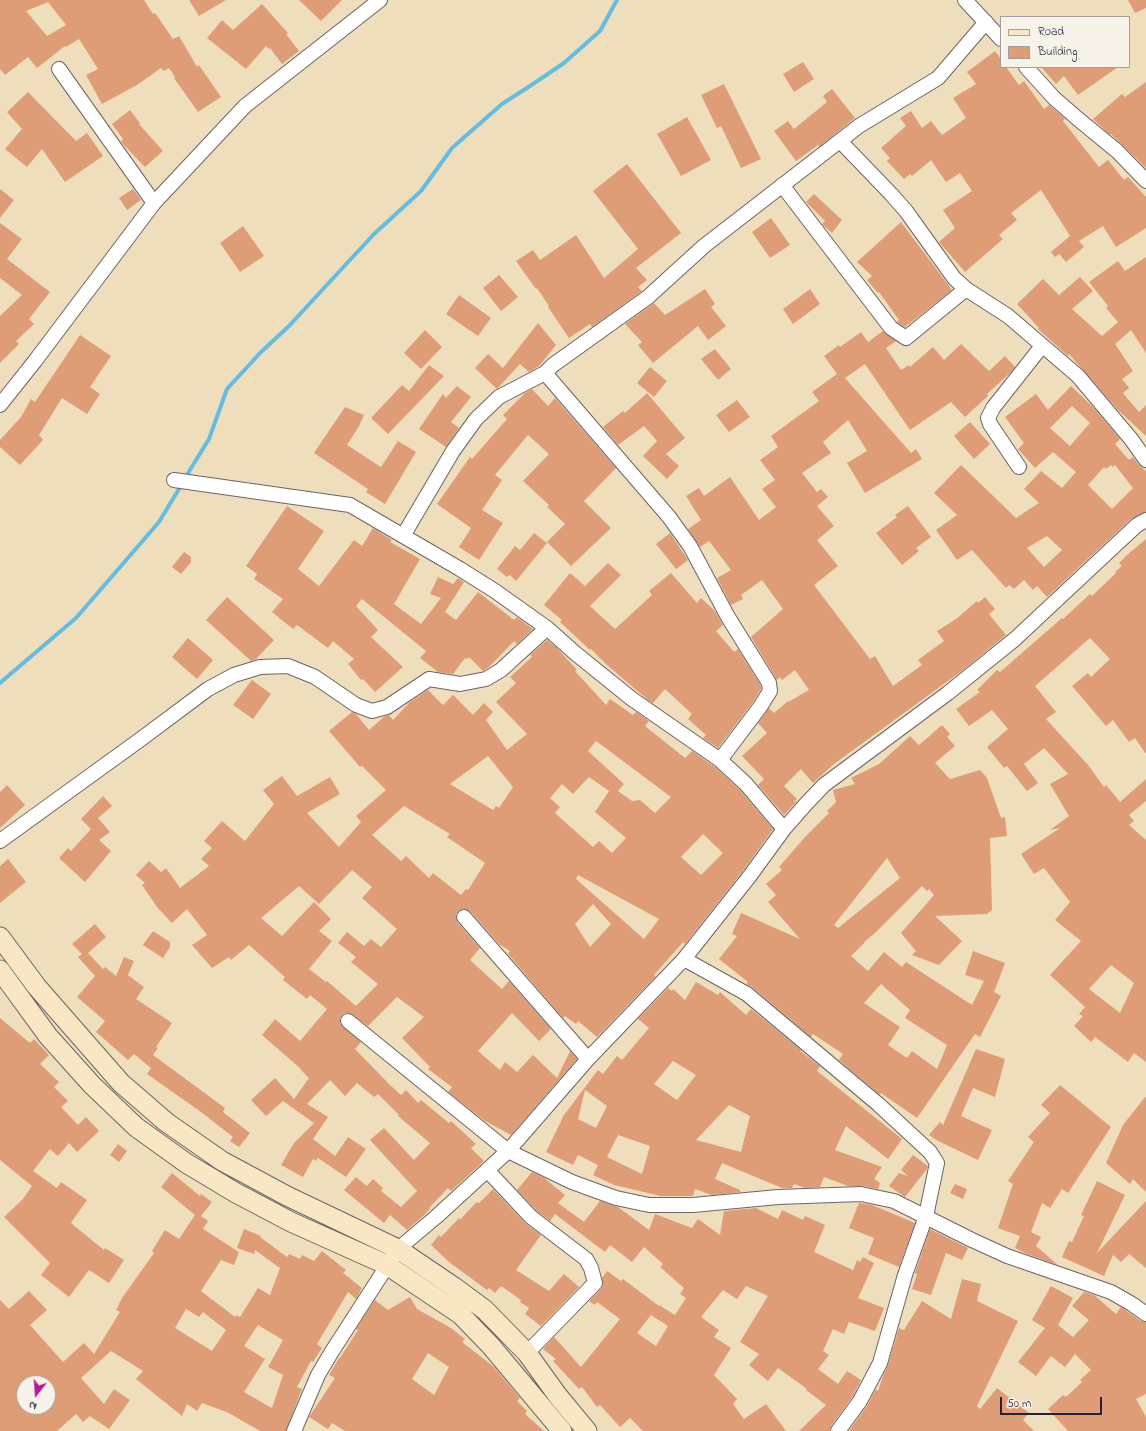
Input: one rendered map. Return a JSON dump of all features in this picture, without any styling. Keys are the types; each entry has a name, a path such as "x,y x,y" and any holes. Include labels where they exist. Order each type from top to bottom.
{"main road":[{"path":"0,937 37,987 121,1083 166,1122 222,1161 287,1196 398,1249 454,1287 485,1310 527,1353 558,1396 587,1431"},
{"path":"0,970 48,1036 92,1085 136,1127 186,1163 236,1193 298,1225 387,1265 460,1314 491,1346 562,1431"}],"street":[{"path":"0,405 154,203 246,106 380,0"},
{"path":"965,0 1000,38"},
{"path":"403,536 453,451 476,419 499,397 545,374 553,365 648,297 704,246 859,126 938,78 986,22"},
{"path":"1027,68 1054,98 1117,151 1146,181"},
{"path":"59,69 154,203"},
{"path":"840,141 906,211 954,278 966,289 1008,316 1078,376 1127,433 1146,460"},
{"path":"782,185 891,328 906,338 966,289"},
{"path":"1019,467 990,424 988,418 993,408 1042,346"},
{"path":"545,374 669,517 690,546 728,617 769,683 770,691 720,760"},
{"path":"174,480 350,505 472,576 547,628 575,653 632,699 720,760 746,784 784,829"},
{"path":"294,1431 318,1375 398,1249 436,1217 508,1151 588,1059 684,959 749,877 784,829 824,785 948,693 1014,639 1137,525 1146,520"},
{"path":"0,841 208,689 234,675 260,667 288,666 315,677 356,705 372,711 387,707 429,679 460,684 486,679 501,670 547,628"},
{"path":"464,917 588,1059"},
{"path":"684,959 747,994 878,1104 930,1152 937,1163 926,1216 905,1275 880,1363 860,1401 838,1431"},
{"path":"348,1021 508,1151 572,1182 616,1198 649,1205 692,1205 778,1197 861,1194 894,1201 1007,1256 1111,1292 1146,1314"},
{"path":"487,1170 531,1217 586,1260 592,1268 595,1283 527,1353"}],"building":[{"path":"0,0 144,0 173,39 179,36 197,67 199,65 221,97 198,112 174,78 175,77 169,68 164,71 161,68 137,85 102,104 86,75 98,69 79,39 66,47 65,46 37,68 28,57 5,75 0,69","holes":["48,2 66,25 47,36 26,11"]},
{"path":"189,0 226,0 199,16"},
{"path":"299,0 342,0 321,21"},
{"path":"1128,0 1146,0 1146,8 1135,13"},
{"path":"262,4 288,33 286,34 299,51 282,64 270,48 269,49 266,46 246,69 207,38 222,20 233,30"},
{"path":"995,51 1000,58 1000,68 1007,68 1019,85 1024,81 1044,109 1049,105 1065,119 1063,121 1099,167 1108,160 1124,180 1128,177 1146,197 1146,228 1116,247 1103,226 1079,241 1084,247 1066,262 1059,254 1055,257 1051,252 1070,236 1041,190 1011,213 1017,220 999,235 1003,239 965,272 939,242 955,228 943,210 972,191 960,173 946,182 931,160 912,176 910,174 904,179 887,161 890,158 881,148 906,126 900,118 911,111 922,128 931,121 942,135 966,118 953,98 976,84 967,72"},
{"path":"803,62 814,79 794,92 783,74"},
{"path":"1042,68 1117,68 1078,95 1064,76 1056,84"},
{"path":"1146,82 1146,168 1111,134 1110,135 1093,119 1122,94 1125,97"},
{"path":"724,84 761,159 741,168 721,126 717,128 701,95"},
{"path":"832,89 855,118 819,147 818,145 796,161 774,131 788,121 794,129 827,102 823,96"},
{"path":"28,92 76,141 87,133 103,156 65,182 42,149 27,167 5,149 22,129 7,112"},
{"path":"130,110 140,123 139,124 163,151 145,167 121,142 123,139 112,124"},
{"path":"687,117 711,160 681,176 657,134"},
{"path":"627,164 681,233 636,268 647,280 638,287 642,291 592,327 590,324 569,338 537,288 536,289 516,261 533,250 540,260 576,235 604,278 638,249 593,191"},
{"path":"0,189 14,200 0,218"},
{"path":"133,189 141,200 127,210 119,198"},
{"path":"814,194 842,220 832,233 822,224 825,221 806,202"},
{"path":"771,218 790,245 770,258 752,232"},
{"path":"901,222 952,290 905,327 897,322 899,320 879,292 878,293 867,280 872,276 857,262"},
{"path":"0,223 22,239 7,259 50,292 29,319 34,324 16,341 19,344 0,363 0,316 22,295 0,278"},
{"path":"243,226 264,256 240,272 220,243"},
{"path":"1146,257 1146,353 1131,330 1115,344 1133,371 1122,379 1129,388 1123,393 1139,412 1146,405 1146,436 1117,409 1069,354 1068,356 1038,329 1039,328 1017,304 1043,279 1059,295 1080,277 1093,291 1072,309 1102,336 1118,322 1106,308 1108,306 1089,282 1118,261 1125,271"},
{"path":"499,275 518,297 501,311 483,288"},
{"path":"705,289 715,304 711,307 726,326 708,340 698,326 653,363 638,345 642,342 625,324 654,303 665,315"},
{"path":"810,289 820,304 793,324 783,309"},
{"path":"459,295 491,318 478,336 446,314"},
{"path":"538,323 556,345 539,366 529,372 520,364 497,389 475,368 488,354 503,368"},
{"path":"425,330 442,347 421,369 404,353"},
{"path":"883,331 896,341 886,348 901,370 909,365 910,367 933,347 944,360 961,344 989,371 1005,356 1015,367 987,394 988,396 965,417 951,402 910,430 865,364 845,378 911,453 916,449 922,459 865,493 847,463 867,451 848,420 823,442 831,453 802,473 817,492 821,489 828,497 817,506 834,526 817,540 838,566 814,585 870,659 875,656 893,686 922,665 918,660 944,641 937,631 956,619 977,601 978,603 985,597 995,609 989,614 1006,635 963,670 834,764 813,783 801,769 784,786 797,799 793,802 797,801 784,815 758,785 764,779 742,756 767,733 758,723 769,708 774,713 788,701 809,690 795,670 782,680 780,677 777,680 751,637 783,609 762,580 741,595 743,599 731,605 717,578 731,570 709,541 700,547 688,529 701,520 686,496 699,488 704,496 730,477 759,520 776,507 762,489 775,480 760,460 778,447 771,436 819,401 812,392 837,374 824,356 861,332 868,342"},
{"path":"80,335 111,356 90,387 100,394 87,414 62,398 39,435 43,440 20,465 0,447 0,440 21,417 31,399 35,402"},
{"path":"715,349 731,369 718,380 701,359"},
{"path":"429,365 444,376 388,434 371,418 402,385 409,391"},
{"path":"650,367 667,381 654,397 637,383"},
{"path":"457,386 471,397 451,422 459,428 446,447 419,429 443,394 446,398"},
{"path":"1071,386 1093,407 1120,439 1115,444 1129,460 1133,457 1146,471 1146,512 1131,519 1047,597 1037,586 1033,590 1024,580 1014,589 1009,585 1006,588 972,550 957,560 936,530 957,515 934,493 961,465 1016,518 1039,503 1024,489 1041,471 1062,488 1076,472 1053,452 1035,468 1018,449 1024,443 1005,417 1036,394 1048,410","holes":["1072,406 1090,423 1070,446 1050,428","1111,465 1113,467 1115,465 1133,488 1112,509 1088,485 1104,467 1106,469","1047,536 1062,550 1044,567 1027,548"]},
{"path":"532,389 548,406 555,398 616,468 584,501 611,528 571,566 547,542 565,524 547,507 549,505 523,481 549,454 528,435 495,475 502,480 482,510 503,523 479,560 459,547 471,528 437,504 470,457 472,459 507,419 503,415 525,393"},
{"path":"647,393 685,438 666,454 679,466 667,479 643,456 657,441 644,426 618,445 603,427 623,411 625,413"},
{"path":"737,400 750,417 729,432 716,415"},
{"path":"345,407 364,415 347,445 381,467 398,441 416,452 385,504 366,492 368,489 314,453"},
{"path":"970,422 990,444 974,459 954,436"},
{"path":"287,506 324,531 298,569 319,586 354,540 362,546 373,528 392,540 390,542 420,559 394,604 421,624 441,598 430,594 438,577 453,584 458,578 464,582 445,612 456,620 478,592 514,620 517,617 533,629 517,644 514,641 489,667 483,671 469,657 467,659 465,658 453,674 438,672 420,658 426,651 362,599 356,606 378,630 371,637 403,667 375,692 363,679 361,680 348,664 354,659 333,641 328,648 297,625 293,629 272,612 283,599 254,579 257,574 246,566"},
{"path":"908,506 931,537 916,548 919,551 902,565 876,533 897,517 895,515"},
{"path":"534,533 547,543 516,581 510,575 507,577 497,569 515,546 520,550"},
{"path":"670,533 688,560 676,569 656,544"},
{"path":"1146,539 1146,754 1135,738 1129,742 1113,720 1106,726 1072,686 1088,673 1091,677 1110,659 1090,638 1035,686 1056,712 1046,719 1088,765 1104,787 1106,785 1120,802 1146,779 1146,801 1129,815 1134,821 1129,825 1146,840 1146,1062 1134,1053 1128,1062 1095,1037 1091,1042 1074,1026 1083,1016 1079,1014 1085,1007 1050,975 1081,941 1055,920 1070,902 1044,868 1034,874 1021,854 1060,828 1050,830 1069,816 1050,784 1068,774 1044,748 1024,764 1038,783 1027,791 1007,766 1004,768 987,747 1008,729 992,710 969,726 956,709 980,692 977,690 997,670 1000,672 1062,618 1063,619 1090,594 1092,596 1122,566 1119,563","holes":["1111,965 1134,983 1120,1013 1089,989"]},
{"path":"184,552 191,557 191,562 181,574 172,567"},
{"path":"608,563 621,575 590,606 615,629 652,595 649,591 671,573 697,603 701,598 715,611 723,625 716,631 734,652 738,649 761,686 761,689 753,702 718,748 703,738 706,735 688,719 692,714 665,689 653,703 648,700 607,665 591,649 590,650 560,622 562,620 544,605 570,573 585,586"},
{"path":"227,597 274,640 256,659 251,661 206,620"},
{"path":"188,638 213,660 197,679 172,657"},
{"path":"547,640 556,647 577,670 575,671 606,705 610,699 633,715 636,712 649,721 645,726 685,758 692,751 715,767 740,790 773,829 742,872 685,944 683,942 654,975 656,976 597,1037 578,1021 576,1024 565,1016 563,1018 508,954 510,951 499,944 470,911 463,909 458,911 456,915 457,922 480,948 470,960 502,989 509,981 551,1029 539,1041 512,1013 478,1051 500,1070 505,1062 517,1072 533,1055 557,1078 570,1051 577,1059 511,1135 485,1121 448,1092 452,1087 428,1069 430,1067 402,1038 424,1017 397,997 368,1026 350,1013 345,1013 342,1015 340,1024 361,1042 355,1049 390,1085 401,1095 406,1090 418,1103 421,1100 449,1123 451,1121 476,1144 471,1148 484,1161 451,1191 448,1188 429,1208 430,1209 407,1230 390,1215 384,1223 344,1190 356,1177 367,1186 373,1179 383,1188 381,1191 401,1207 417,1191 370,1140 384,1128 414,1160 430,1143 398,1116 399,1115 378,1094 374,1097 357,1083 345,1096 330,1080 307,1104 328,1117 313,1139 335,1156 348,1137 366,1149 346,1177 318,1158 316,1161 313,1159 303,1177 281,1165 294,1143 314,1123 283,1101 266,1116 251,1100 275,1078 294,1099 309,1078 301,1069 262,1035 275,1019 300,1041 327,1009 310,995 307,999 283,980 285,977 249,945 231,960 229,957 212,968 192,945 207,935 187,909 172,923 157,907 142,885 145,883 136,875 149,861 161,872 166,868 180,888 209,866 201,859 212,848 204,841 222,821 245,841 274,804 263,790 282,776 297,796 330,777 340,794 307,813 339,847 361,822 356,816 386,790 362,766 360,767 329,731 352,712 356,714 369,730 385,716 389,715 393,720 410,702 428,690 443,705 453,695 473,715 484,703 493,712 486,720 507,750 527,734 496,702 516,683 510,677 532,657 530,655","holes":["596,741 671,797 655,813 640,800 632,801 618,791 624,784 588,751","488,756 513,787 499,808 496,806 493,810 450,784","589,777 609,791 595,812 626,838 612,853 599,841 593,847 555,813 560,807 550,798 562,784 573,794","404,806 450,834 447,837 485,863 468,890 466,889 461,895 433,873 429,878 406,856 401,861 372,835","703,834 723,853 701,875 681,857","352,870 372,887 362,898 397,929 381,947 371,939 364,946 347,932 338,943 356,957 351,962 378,984 356,1006 327,981 326,982 309,969 332,941 319,931 331,919 314,902 282,936 261,918 299,886 319,904","578,875 659,919 644,939 576,879","593,904 611,924 590,947 575,924"]},
{"path":"252,680 271,694 253,719 233,705"},
{"path":"942,725 950,734 947,737 955,746 935,763 950,779 980,770 987,778 1001,818 1005,817 1007,836 990,838 992,910 987,914 935,916 962,941 939,965 912,955 916,951 901,933 934,895 929,889 927,891 922,886 851,956 868,971 884,952 902,967 906,962 972,1005 984,981 965,975 973,951 1005,963 994,992 1001,996 980,1037 975,1034 917,1118 881,1093 880,1095 839,1060 843,1054 813,1034 811,1037 752,987 746,984 748,982 719,959 737,936 732,934 741,913 800,939 768,902 776,895 766,884 782,870 779,867 805,837 829,813 827,811 836,802 833,790 855,784 851,778 879,764 910,736 919,745","holes":["887,858 900,878 838,928 834,925","881,984 910,1010 905,1018 947,1045 937,1069 912,1051 907,1058 888,1045 900,1027 864,1003"]},
{"path":"7,785 25,805 0,828 0,792"},
{"path":"103,796 112,806 98,818 110,832 99,840 111,851 85,882 59,858 68,848 71,851 91,829 81,819"},
{"path":"8,859 26,882 0,903 0,866"},
{"path":"95,924 106,937 88,953 103,969 105,967 116,976 124,957 134,961 128,975 144,987 136,999 172,1023 156,1047 158,1048 153,1055 225,1108 223,1112 250,1133 239,1147 230,1141 233,1137 201,1112 147,1074 151,1068 134,1054 128,1060 96,1032 105,1021 77,997 95,976 78,957 82,954 72,944"},
{"path":"153,931 170,942 170,947 163,958 143,945"},
{"path":"696,982 718,995 720,992 746,1015 751,1009 820,1066 817,1071 902,1139 888,1159 846,1126 835,1150 882,1167 874,1179 880,1183 878,1189 863,1186 848,1186 824,1177 820,1187 805,1188 794,1184 792,1188 782,1188 722,1163 715,1179 740,1190 740,1192 712,1195 695,1189 693,1196 661,1196 614,1185 593,1175 598,1165 578,1155 573,1165 546,1152 564,1115 598,1070 603,1074 617,1056 622,1060 649,1028 638,1019 668,988 672,991 673,989 685,1000","holes":["673,1061 696,1075 677,1100 654,1084","585,1090 607,1106 596,1128 578,1119","729,1105 750,1116 741,1152 696,1140","618,1135 650,1146 642,1174 607,1157"]},
{"path":"0,1018 30,1043 34,1039 49,1055 40,1064 59,1082 54,1087 68,1101 61,1107 78,1125 86,1117 99,1131 77,1152 69,1143 58,1156 50,1149 33,1171 57,1188 61,1182 87,1200 71,1223 104,1250 105,1248 124,1260 109,1283 89,1270 69,1297 41,1275 50,1263 4,1217 23,1199 32,1186 0,1160"},
{"path":"976,1049 1005,1059 995,1097 973,1088 961,1116 992,1130 978,1160 938,1141 929,1135 940,1122 943,1125"},
{"path":"1060,1085 1111,1127 1068,1193 1062,1189 1050,1208 1042,1203 1031,1232 1041,1237 1036,1246 1058,1265 1015,1248 1020,1236 998,1228 1013,1184 1008,1181 1034,1142 1028,1137 1050,1113 1041,1105"},
{"path":"1146,1096 1146,1192 1133,1179 1130,1184 1106,1163 1123,1125"},
{"path":"118,1144 127,1151 119,1162 110,1155"},
{"path":"913,1155 928,1166 905,1197 889,1186 899,1173 908,1176 901,1170"},
{"path":"532,1172 543,1177 565,1195 558,1203 584,1222 600,1201 618,1207 649,1230 655,1214 692,1228 698,1219 720,1235 724,1211 756,1208 778,1219 782,1210 803,1220 805,1216 825,1225 814,1252 853,1270 857,1260 860,1262 863,1257 874,1263 858,1298 884,1308 875,1331 849,1322 844,1334 833,1329 823,1351 829,1355 818,1369 838,1384 847,1371 861,1380 853,1396 831,1426 830,1431 799,1431 826,1405 778,1368 768,1381 749,1365 759,1354 740,1342 768,1296 746,1286 737,1299 723,1290 701,1317 719,1330 714,1337 731,1348 714,1375 737,1399 733,1404 744,1419 766,1404 786,1431 643,1431 630,1418 620,1427 600,1405 597,1407 582,1387 579,1389 553,1361 556,1359 543,1349 554,1337 581,1367 620,1319 597,1302 595,1305 589,1301 601,1289 603,1285 602,1278 607,1271 621,1281 623,1279 659,1306 675,1315 686,1298 680,1294 684,1288 660,1267 663,1264 644,1247 632,1262 610,1245 605,1252 555,1214 550,1221 537,1211 517,1190","holes":["651,1315 668,1326 656,1346 637,1333"]},
{"path":"172,1173 200,1196 201,1194 212,1202 201,1216 208,1221 203,1229 239,1252 234,1265 221,1260 201,1291 235,1317 236,1315 240,1317 258,1288 270,1295 280,1268 255,1250 254,1254 237,1248 244,1229 261,1236 260,1237 287,1257 289,1254 300,1259 302,1255 314,1261 322,1251 346,1270 343,1273 362,1288 356,1299 348,1292 317,1344 322,1348 313,1362 311,1361 297,1387 302,1389 286,1431 260,1431 229,1413 202,1403 197,1411 187,1404 182,1416 136,1379 143,1371 111,1351 81,1378 104,1404 114,1389 130,1400 109,1429 90,1416 83,1422 76,1414 57,1431 0,1431 0,1300 9,1309 29,1291 47,1310 30,1325 63,1362 84,1343 94,1354 120,1312 116,1310 122,1298 154,1253 152,1251 165,1230 179,1239 195,1215 161,1187","holes":["186,1309 199,1317 203,1312 226,1330 212,1351 175,1328","258,1325 283,1340 268,1367 283,1375 272,1408 244,1392 265,1359 244,1346"]},
{"path":"1097,1181 1125,1195 1097,1253 1146,1201 1146,1268 1129,1254 1121,1262 1113,1255 1104,1276 1062,1257 1069,1241 1072,1242 1084,1216 1081,1215"},
{"path":"955,1184 967,1189 963,1199 950,1193"},
{"path":"493,1189 525,1223 541,1235 516,1270 549,1291 564,1274 579,1287 541,1326 525,1314 529,1308 520,1302 521,1300 501,1286 495,1293 489,1288 487,1290 449,1262 431,1245 439,1235 441,1237 459,1218 460,1220 477,1202 479,1203"},
{"path":"859,1203 872,1205 915,1223 899,1267 868,1254 874,1238 849,1228"},
{"path":"930,1229 968,1248 962,1260 946,1253 931,1295 912,1289 917,1274 915,1273"},
{"path":"962,1279 981,1284 977,1301 1018,1321 977,1406 980,1409 997,1388 1029,1413 1023,1420 1034,1431 849,1431 867,1406 876,1389 878,1391 888,1365 899,1328 904,1330 922,1301 951,1319"},
{"path":"1051,1286 1073,1298 1058,1325 1073,1337 1089,1320 1072,1306 1084,1292 1094,1295 1116,1314 1121,1307 1141,1321 1146,1322 1146,1394 1136,1399 1146,1417 1146,1431 1068,1431 1048,1409 1063,1395 1066,1397 1082,1382 1080,1380 1091,1370 1075,1354 1065,1367 1051,1356 1036,1376 1018,1362 1045,1328 1032,1320"},
{"path":"410,1297 417,1309 451,1328 465,1339 462,1342 494,1367 520,1398 517,1401 527,1411 525,1414 544,1431 345,1431 332,1423 328,1429 309,1417 335,1378 329,1375 375,1300 388,1310","holes":["428,1353 449,1367 434,1395 412,1379"]}],"waterway":[{"path":"185,478 209,439 227,389 261,352 288,327 374,234 421,191 452,148 502,104 564,63 600,31 617,0"},
{"path":"0,683 76,618 159,522 182,484"}]}
